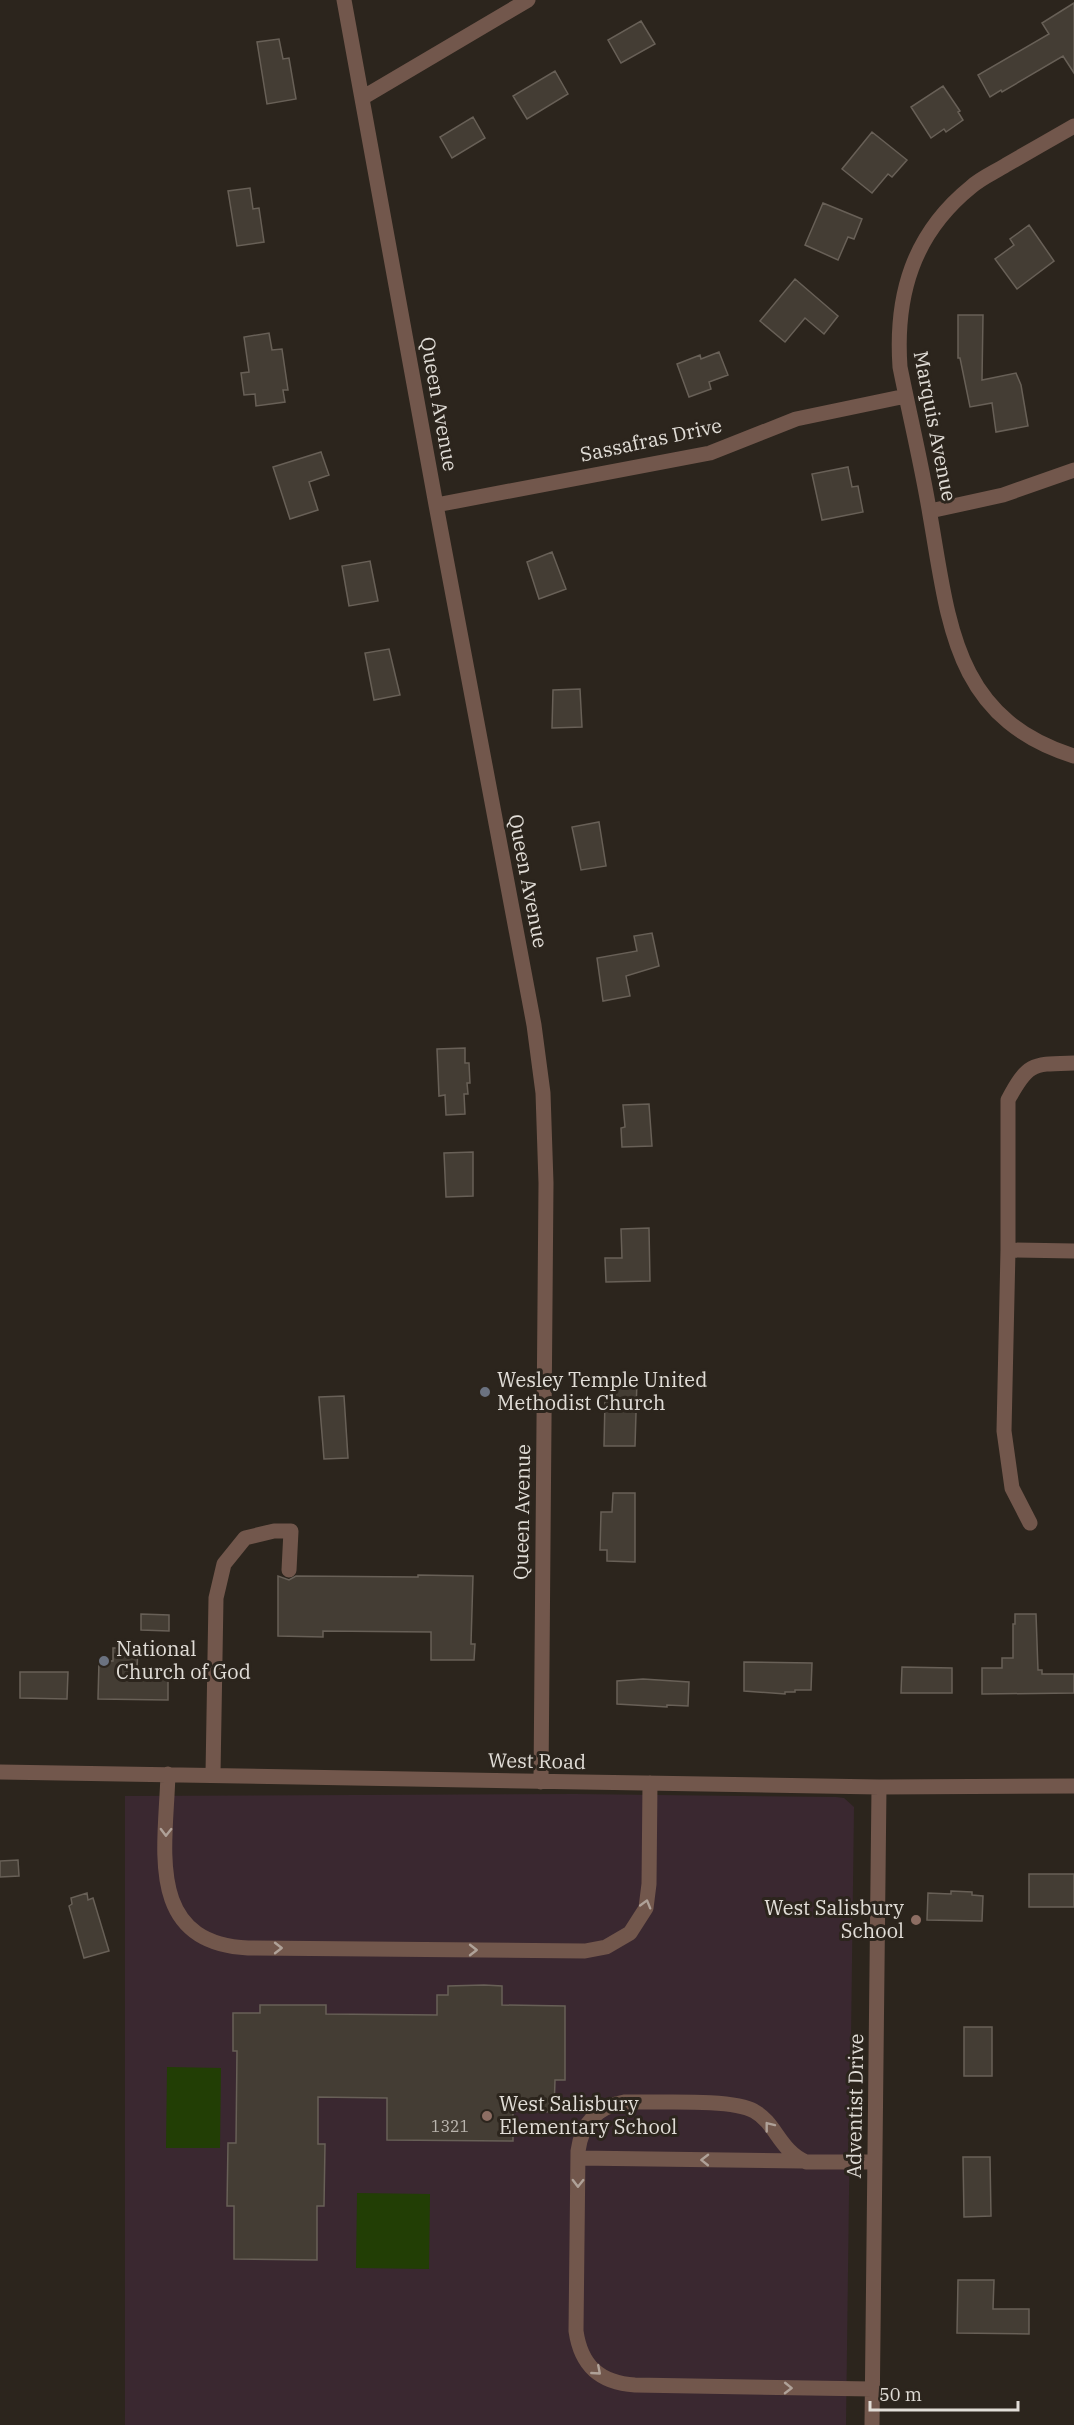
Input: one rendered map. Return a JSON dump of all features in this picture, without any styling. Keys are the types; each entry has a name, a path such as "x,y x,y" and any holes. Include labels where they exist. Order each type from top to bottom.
{"street":[{"name":"Queen Avenue","path":"344,0 532,1013 543,1093 546,1183 541,1782"},
{"path":"363,98 528,0"},
{"name":"Marquis Avenue","path":"1074,126 972,185 944,211 926,236 911,268 901,305 898,334 900,367 952,630 962,662 973,681 1001,716 1018,730 1037,741 1074,756"},
{"name":"Sassafras Drive","path":"436,505 710,453 796,419 906,396"},
{"path":"930,511 1004,495 1074,470"},
{"path":"1030,1523 1012,1488 1004,1431 1008,1250 1008,1100 1020,1078 1036,1064 1074,1063"},
{"path":"1008,1250 1074,1251"},
{"path":"213,1774 216,1598 224,1564 245,1538 273,1531 291,1531 289,1570"},
{"name":"West Road","path":"0,1772 879,1787 1074,1786"},
{"path":"168,1774 166,1881 175,1911 192,1929 204,1937 216,1942 248,1948 585,1951 606,1947 630,1933 640,1919 649,1899 650,1784"},
{"name":"Adventist Drive","path":"872,2425 879,1787"},
{"path":"806,2162 795,2157 786,2149 755,2111 743,2106 720,2103 625,2102 612,2104 590,2118 580,2139 579,2158 576,2331 583,2356 598,2374 609,2381 635,2385 872,2389"},
{"path":"579,2158 875,2162"}],"shaded area":[{"name":"West Salisbury Elementary School","path":"575,1794 836,1797 844,1798 854,1807 846,2425 125,2425 125,1796"}],"green space":[{"path":"167,2067 221,2068 220,2148 166,2148"},
{"path":"357,2193 430,2194 429,2269 356,2268"}],"building":[{"path":"1074,3 1074,73 1063,56 990,97 978,75 1049,34 1042,23"},
{"path":"641,21 655,44 621,63 608,40"},
{"path":"279,39 283,59 289,58 296,99 267,104 257,42"},
{"path":"555,71 568,94 527,119 513,96"},
{"path":"943,86 960,111 958,112 963,120 946,132 944,129 931,138 911,107"},
{"path":"473,117 485,138 452,158 440,137"},
{"path":"872,132 907,160 892,177 888,174 872,193 842,169"},
{"path":"250,188 253,209 259,208 264,242 237,246 228,191"},
{"path":"823,203 862,219 854,239 848,237 838,260 805,245"},
{"path":"1029,225 1054,261 1017,289 995,259 1014,245 1010,239"},
{"path":"795,279 838,316 824,334 805,318 785,342 760,321"},
{"path":"958,315 983,315 982,380 1016,373 1021,385 1028,426 996,432 992,403 970,407 960,358 958,358"},
{"path":"269,333 272,350 282,349 288,390 283,390 285,402 256,406 255,394 244,395 241,373 249,372 244,337"},
{"path":"719,352 728,375 709,382 711,389 689,397 677,364 700,355 701,359"},
{"path":"321,452 329,475 309,482 318,510 290,519 273,467"},
{"path":"848,467 852,487 858,486 863,512 822,520 812,474"},
{"path":"552,552 566,589 539,599 527,562"},
{"path":"370,561 378,601 349,606 342,566"},
{"path":"389,649 400,695 374,700 365,653"},
{"path":"580,689 582,727 552,728 553,690"},
{"path":"599,822 606,866 581,870 572,827"},
{"path":"652,933 659,966 626,976 630,996 603,1001 597,958 637,951 634,936"},
{"path":"465,1048 465,1063 469,1063 470,1083 467,1083 468,1094 464,1094 465,1114 446,1115 445,1095 439,1096 437,1049"},
{"path":"649,1104 652,1146 622,1147 621,1128 625,1127 623,1105"},
{"path":"473,1152 473,1196 446,1197 444,1153"},
{"path":"649,1228 650,1281 606,1282 605,1258 622,1258 621,1229"},
{"path":"613,1379 637,1380 635,1446 604,1446 605,1400 612,1400"},
{"path":"344,1396 348,1458 324,1459 319,1397"},
{"path":"613,1493 635,1493 635,1562 607,1561 607,1550 600,1550 601,1512 612,1512"},
{"path":"418,1575 473,1576 471,1644 475,1644 474,1660 431,1660 431,1632 323,1631 323,1637 278,1636 278,1576 289,1580 296,1576 418,1577"},
{"path":"141,1614 169,1615 169,1631 141,1630"},
{"path":"1015,1614 1036,1614 1038,1670 1042,1670 1042,1674 1074,1674 1074,1693 982,1694 982,1668 1002,1668 1002,1658 1013,1658"},
{"path":"113,1648 138,1648 137,1670 168,1670 168,1700 98,1699 99,1661 113,1661"},
{"path":"744,1662 812,1663 811,1690 795,1690 795,1692 785,1692 785,1694 744,1691"},
{"path":"902,1667 952,1668 952,1693 901,1693"},
{"path":"20,1672 68,1672 67,1699 20,1698"},
{"path":"643,1679 689,1682 688,1706 617,1704 617,1681"},
{"path":"18,1860 19,1876 0,1877 0,1861"},
{"path":"1029,1874 1074,1874 1074,1907 1029,1907"},
{"path":"951,1891 972,1892 972,1895 983,1896 982,1921 927,1920 928,1893 951,1894"},
{"path":"87,1893 88,1900 93,1898 109,1951 84,1958 69,1906 72,1904 71,1898"},
{"name":"West Salisbury Elementary School","path":"448,1986 502,1986 502,2005 565,2006 565,2080 555,2080 554,2112 513,2111 513,2141 387,2140 387,2098 318,2097 318,2144 325,2144 324,2206 317,2206 317,2260 234,2259 234,2206 227,2206 228,2143 236,2143 237,2051 233,2051 233,2013 260,2013 260,2005 326,2005 326,2014 437,2015 437,1995 448,1995"},
{"path":"964,2027 992,2027 992,2076 964,2076"},
{"path":"963,2157 990,2157 991,2216 964,2217"},
{"path":"958,2280 994,2280 993,2309 1029,2309 1029,2334 957,2333"}],"place":[{"name":"Wesley Temple United Methodist Church","path":"485,1392"},
{"name":"National Church of God","path":"104,1661"},
{"name":"West Salisbury School","path":"916,1920"},
{"name":"West Salisbury Elementary School","path":"487,2116"}]}
